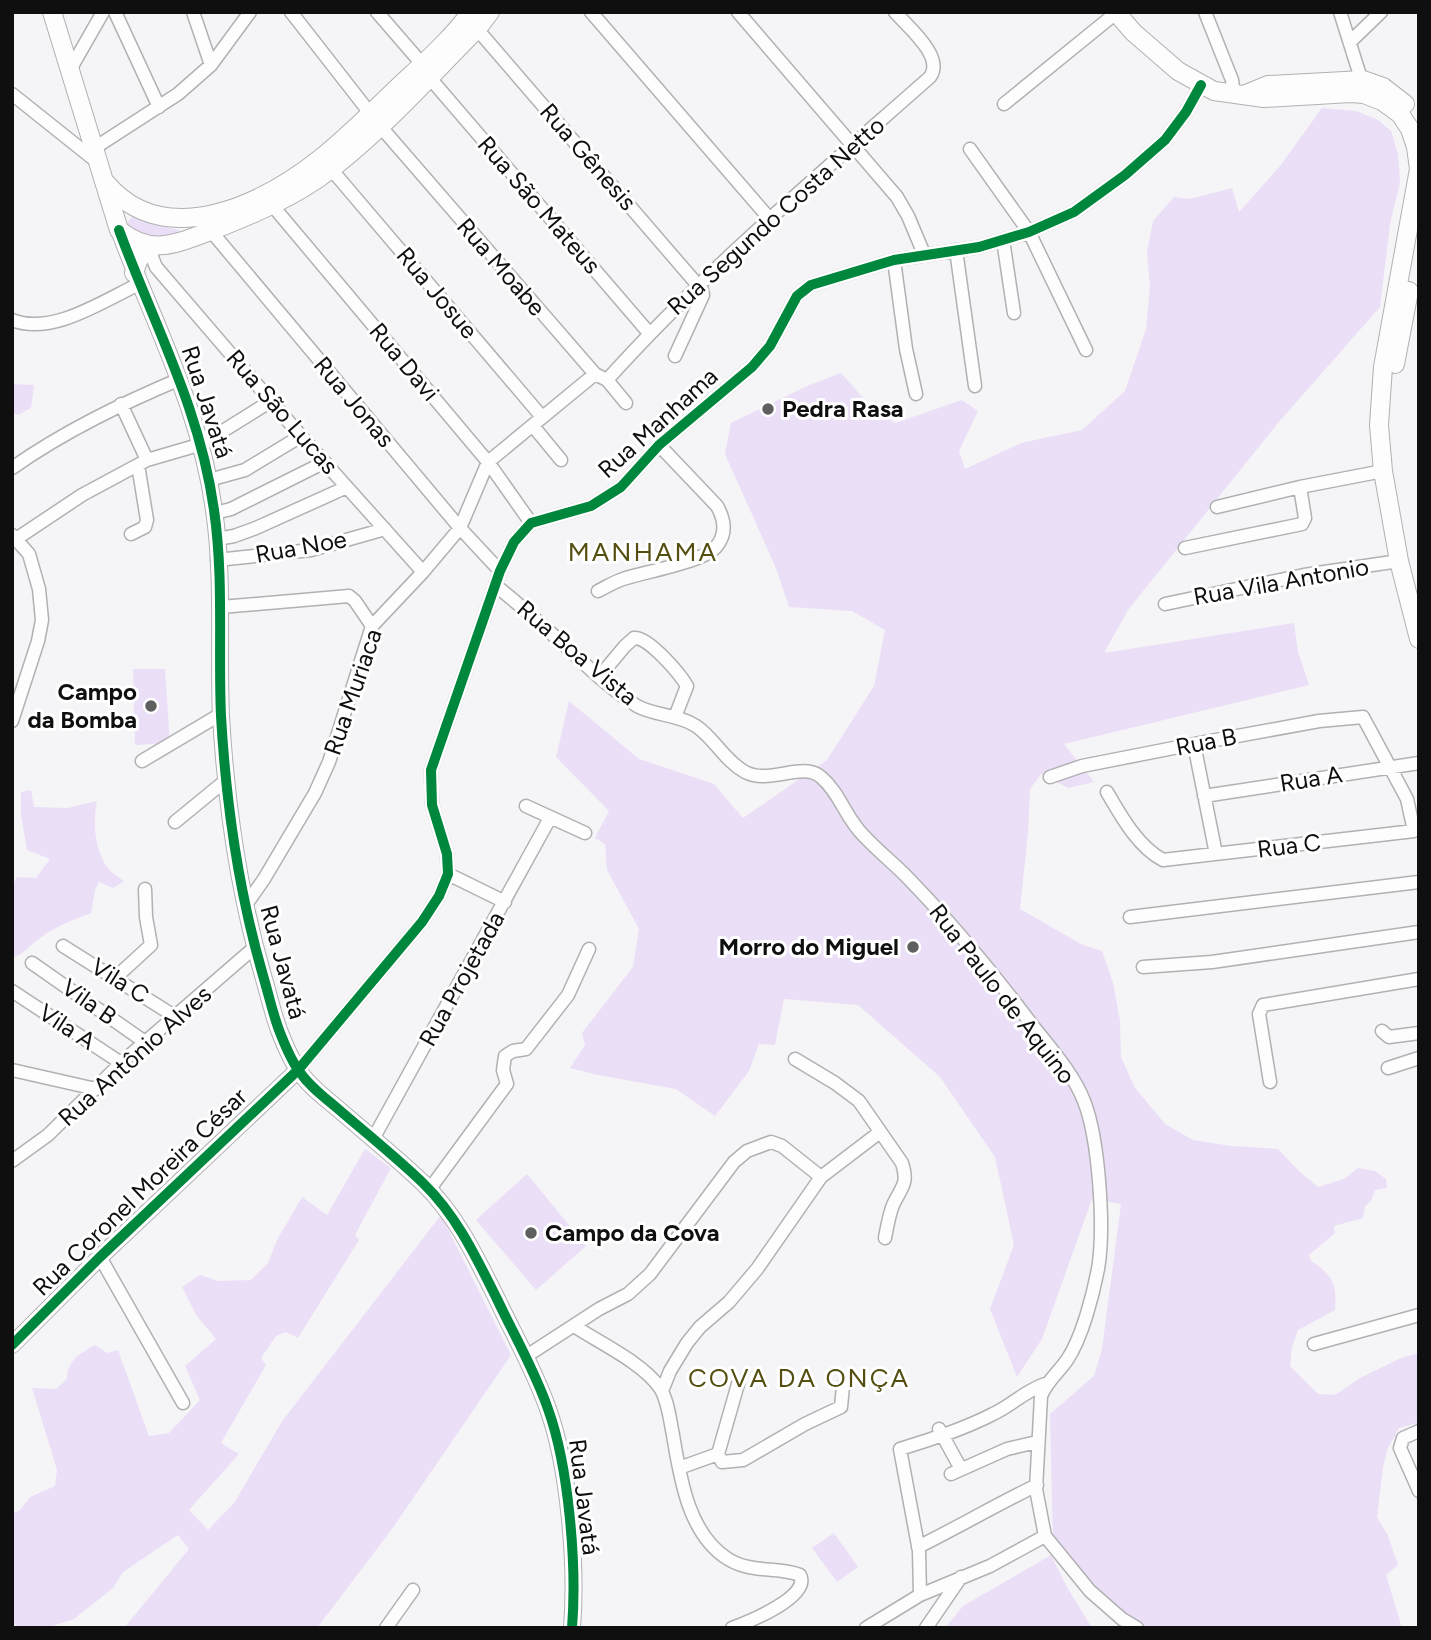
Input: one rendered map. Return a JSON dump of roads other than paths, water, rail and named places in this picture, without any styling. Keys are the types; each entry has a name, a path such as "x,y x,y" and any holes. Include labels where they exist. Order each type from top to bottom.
{"main road":[{"path":"52,12 119,230 138,243 150,246 211,231 272,205 331,169 375,120 426,71 470,18 490,12"},
{"path":"1116,13 1178,71 1219,93 1264,98 1362,81 1383,87 1399,98 1419,123"},
{"path":"1362,81 1399,114 1410,129 1419,169 1390,417 1394,464 1415,589 1419,639"},
{"path":"97,163 114,192 131,206 167,218 189,219 216,213 281,186 375,120"},
{"path":"119,230 121,220 131,206"},
{"path":"189,219 194,228 192,237"},
{"path":"1415,589 1399,561 1383,471 1379,425 1380,386 1404,286 1419,237"},
{"path":"137,278 138,261 150,246"}],"street":[{"path":"71,68 103,12"},
{"path":"115,12 159,107"},
{"path":"193,12 211,65"},
{"path":"12,94 97,163 211,65 250,12"},
{"name":"Rua Moabe","path":"291,12 375,120 626,403"},
{"name":"Rua São Mateus","path":"377,12 649,333"},
{"path":"591,12 769,218"},
{"path":"738,12 897,197 908,215 924,254"},
{"name":"Rua Segundo Costa Netto","path":"601,377 769,218 930,77 935,70 935,63 930,52 895,12"},
{"path":"1205,12 1240,94"},
{"path":"1340,12 1362,81"},
{"path":"1351,41 1381,12"},
{"path":"1004,104 1116,13"},
{"name":"Rua Gênesis","path":"470,18 698,286"},
{"name":"Rua Manhama","path":"531,523 591,506 629,480 659,445 752,366 770,346 802,291 825,280 894,260 979,247 1029,232 1074,212 1125,175 1165,140 1178,125 1201,85"},
{"path":"970,149 1029,232 1086,351"},
{"name":"Rua Josue","path":"331,169 537,421 561,460"},
{"name":"Rua Davi","path":"272,205 488,462 531,523"},
{"name":"Rua Javatá","path":"119,230 180,379 202,444 217,539 225,780 245,906 279,1029 298,1070 315,1089 429,1190 462,1231 525,1357 549,1411 559,1446 569,1518 574,1597 572,1628"},
{"name":"Rua Jonas","path":"211,231 460,528 500,571"},
{"path":"1003,240 1014,313"},
{"name":"Rua São Lucas","path":"150,246 156,267 301,436 423,572"},
{"path":"956,250 975,387"},
{"path":"894,260 906,349 916,394"},
{"path":"12,320 22,324 41,325 58,322 137,278"},
{"path":"675,356 703,295 698,286"},
{"name":"Rua Muriaca","path":"245,906 315,793 329,762 372,626 460,528 488,462 537,421 601,377"},
{"path":"12,468 121,404 180,379"},
{"path":"12,721 38,641 42,620 39,589 29,554 14,537 142,462 202,444 271,401"},
{"path":"121,404 142,462 148,520 145,527 131,534"},
{"path":"209,480 244,470 301,436"},
{"path":"598,591 621,580 702,556 715,548 721,538 724,529 723,517 717,506 659,445"},
{"path":"215,513 230,509 325,462"},
{"path":"1217,507 1383,471"},
{"path":"217,539 256,528 347,487"},
{"path":"1185,548 1302,524 1305,517 1300,487"},
{"path":"298,1070 422,922 439,896 448,874 447,854 432,805 431,770 500,571 514,542 531,523"},
{"name":"Rua Noe","path":"217,560 311,550 385,529"},
{"name":"Rua Vila Antonio","path":"1165,604 1304,575 1399,561"},
{"name":"Rua Boa Vista","path":"495,585 599,677 637,705 699,728 740,769 748,774 766,778"},
{"path":"221,607 349,596 372,626"},
{"path":"599,677 634,638 645,639 687,686 675,717"},
{"path":"142,761 221,714"},
{"name":"Rua B","path":"1050,778 1082,766 1194,744 1319,721 1363,717 1390,767"},
{"path":"1194,744 1216,854"},
{"name":"Rua A","path":"1204,796 1419,763"},
{"name":"Rua C","path":"1107,792 1142,844 1152,854 1164,860 1413,831 1407,799 1390,767"},
{"name":"Rua Paulo de Aquino","path":"766,778 810,771 820,775 834,792 857,830 905,875 973,950 1068,1071 1084,1101 1094,1148 1101,1216 1098,1268 1074,1345 1067,1359 1045,1384 1039,1405 1037,1485 1045,1536"},
{"path":"175,822 225,780"},
{"path":"526,806 585,833"},
{"name":"Rua Projetada","path":"373,1139 550,818"},
{"path":"448,874 505,902"},
{"path":"1130,916 1419,882"},
{"path":"115,978 151,945 145,889"},
{"path":"1143,967 1212,962 1419,932"},
{"name":"Vila C","path":"63,946 176,1017"},
{"name":"Rua Antônio Alves","path":"12,1161 48,1135 121,1063 255,947"},
{"path":"429,1190 507,1084 503,1070 505,1056 513,1051 526,1049 568,995 589,949"},
{"name":"Vila B","path":"32,963 145,1042"},
{"path":"1270,1082 1259,1014 1263,1005 1419,979"},
{"name":"Vila A","path":"12,991 121,1063"},
{"path":"1382,1031 1389,1037 1419,1034"},
{"path":"1388,1068 1419,1058"},
{"path":"794,1059 859,1101 896,1153 905,1173 905,1185 892,1206 885,1238"},
{"path":"12,1070 96,1088"},
{"name":"Rua Coronel Moreira César","path":"12,1345 100,1257 298,1070"},
{"path":"662,1391 670,1371 687,1343 699,1327 729,1302 757,1269 821,1177 880,1132"},
{"path":"525,1357 628,1294 650,1274 734,1161 747,1151 771,1142 782,1146 821,1177"},
{"path":"100,1257 183,1404"},
{"path":"1314,1344 1419,1315"},
{"path":"574,1326 647,1373 662,1391 679,1468 693,1514 702,1534 715,1550 730,1561 749,1568 798,1573 803,1581 795,1594 756,1619 732,1628"},
{"path":"738,1384 718,1454 722,1462 743,1460 805,1424 841,1407 843,1386"},
{"path":"920,1595 918,1547 901,1449 941,1432 975,1423 1000,1411 1028,1390 1045,1384"},
{"path":"1419,1431 1403,1438 1401,1448 1419,1491"},
{"path":"941,1432 956,1472 1007,1449 1037,1442"},
{"path":"679,1468 718,1454"},
{"path":"918,1547 1037,1485"},
{"path":"866,1628 920,1595 990,1566 1045,1536 1090,1591 1123,1623 1137,1628"},
{"path":"926,1628 961,1577"},
{"path":"386,1628 414,1590"}],"place":[{"name":"Pedra Rasa","path":"768,409"},
{"name":"Campo da Bomba","path":"151,706"},
{"name":"Morro do Miguel","path":"913,947"},
{"name":"Campo da Cova","path":"531,1233"}],"district":[{"name":"MANHAMA","path":"643,552"},
{"name":"COVA DA ONÇA","path":"799,1378"}]}
